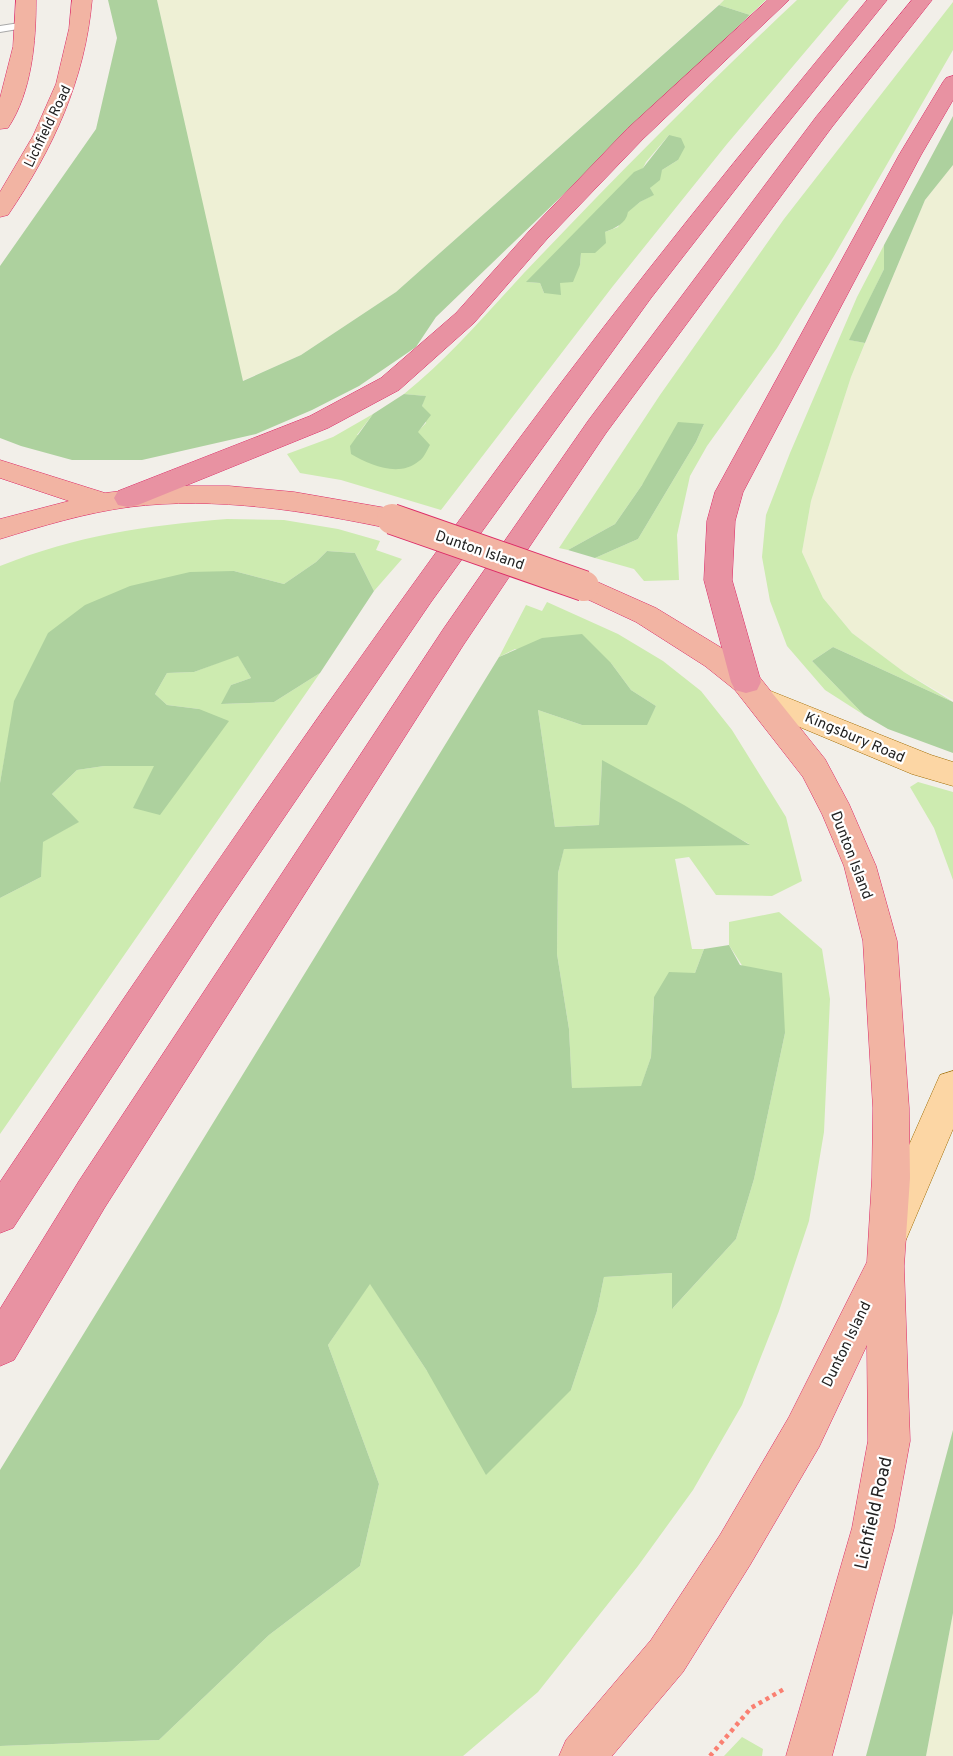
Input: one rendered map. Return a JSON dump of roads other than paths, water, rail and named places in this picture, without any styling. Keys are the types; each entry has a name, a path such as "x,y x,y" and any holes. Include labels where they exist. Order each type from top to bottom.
{"highway":[{"name":"Lichfield Road","path":"0,210 39,147 69,80 78,48 82,0"},
{"path":"0,469 117,501 319,422 390,384 465,318 539,234 635,134 779,0"},
{"path":"0,1215 176,947 445,560 651,280 782,113 877,0"},
{"path":"0,1346 92,1194 434,665 597,427 824,122 922,0"},
{"path":"0,123 15,87 26,25 26,1"},
{"path":"752,689 718,580 721,521 729,492 904,165 953,82"},
{"name":"Dunton Island","path":"0,529 117,501 185,494 246,495 323,504 392,519 584,586 646,615 715,658 752,689 814,768 838,813 860,866 880,941 891,1108 887,1249 804,1432 735,1550 667,1656 582,1756"},
{"name":"Lichfield Road","path":"809,1756 873,1528 888,1441 887,1249"}],"main road":[{"name":"Kingsbury Road","path":"752,689 923,765 953,774"},
{"path":"887,1249 953,1088"}],"lane":[{"path":"0,29 26,25"}]}
